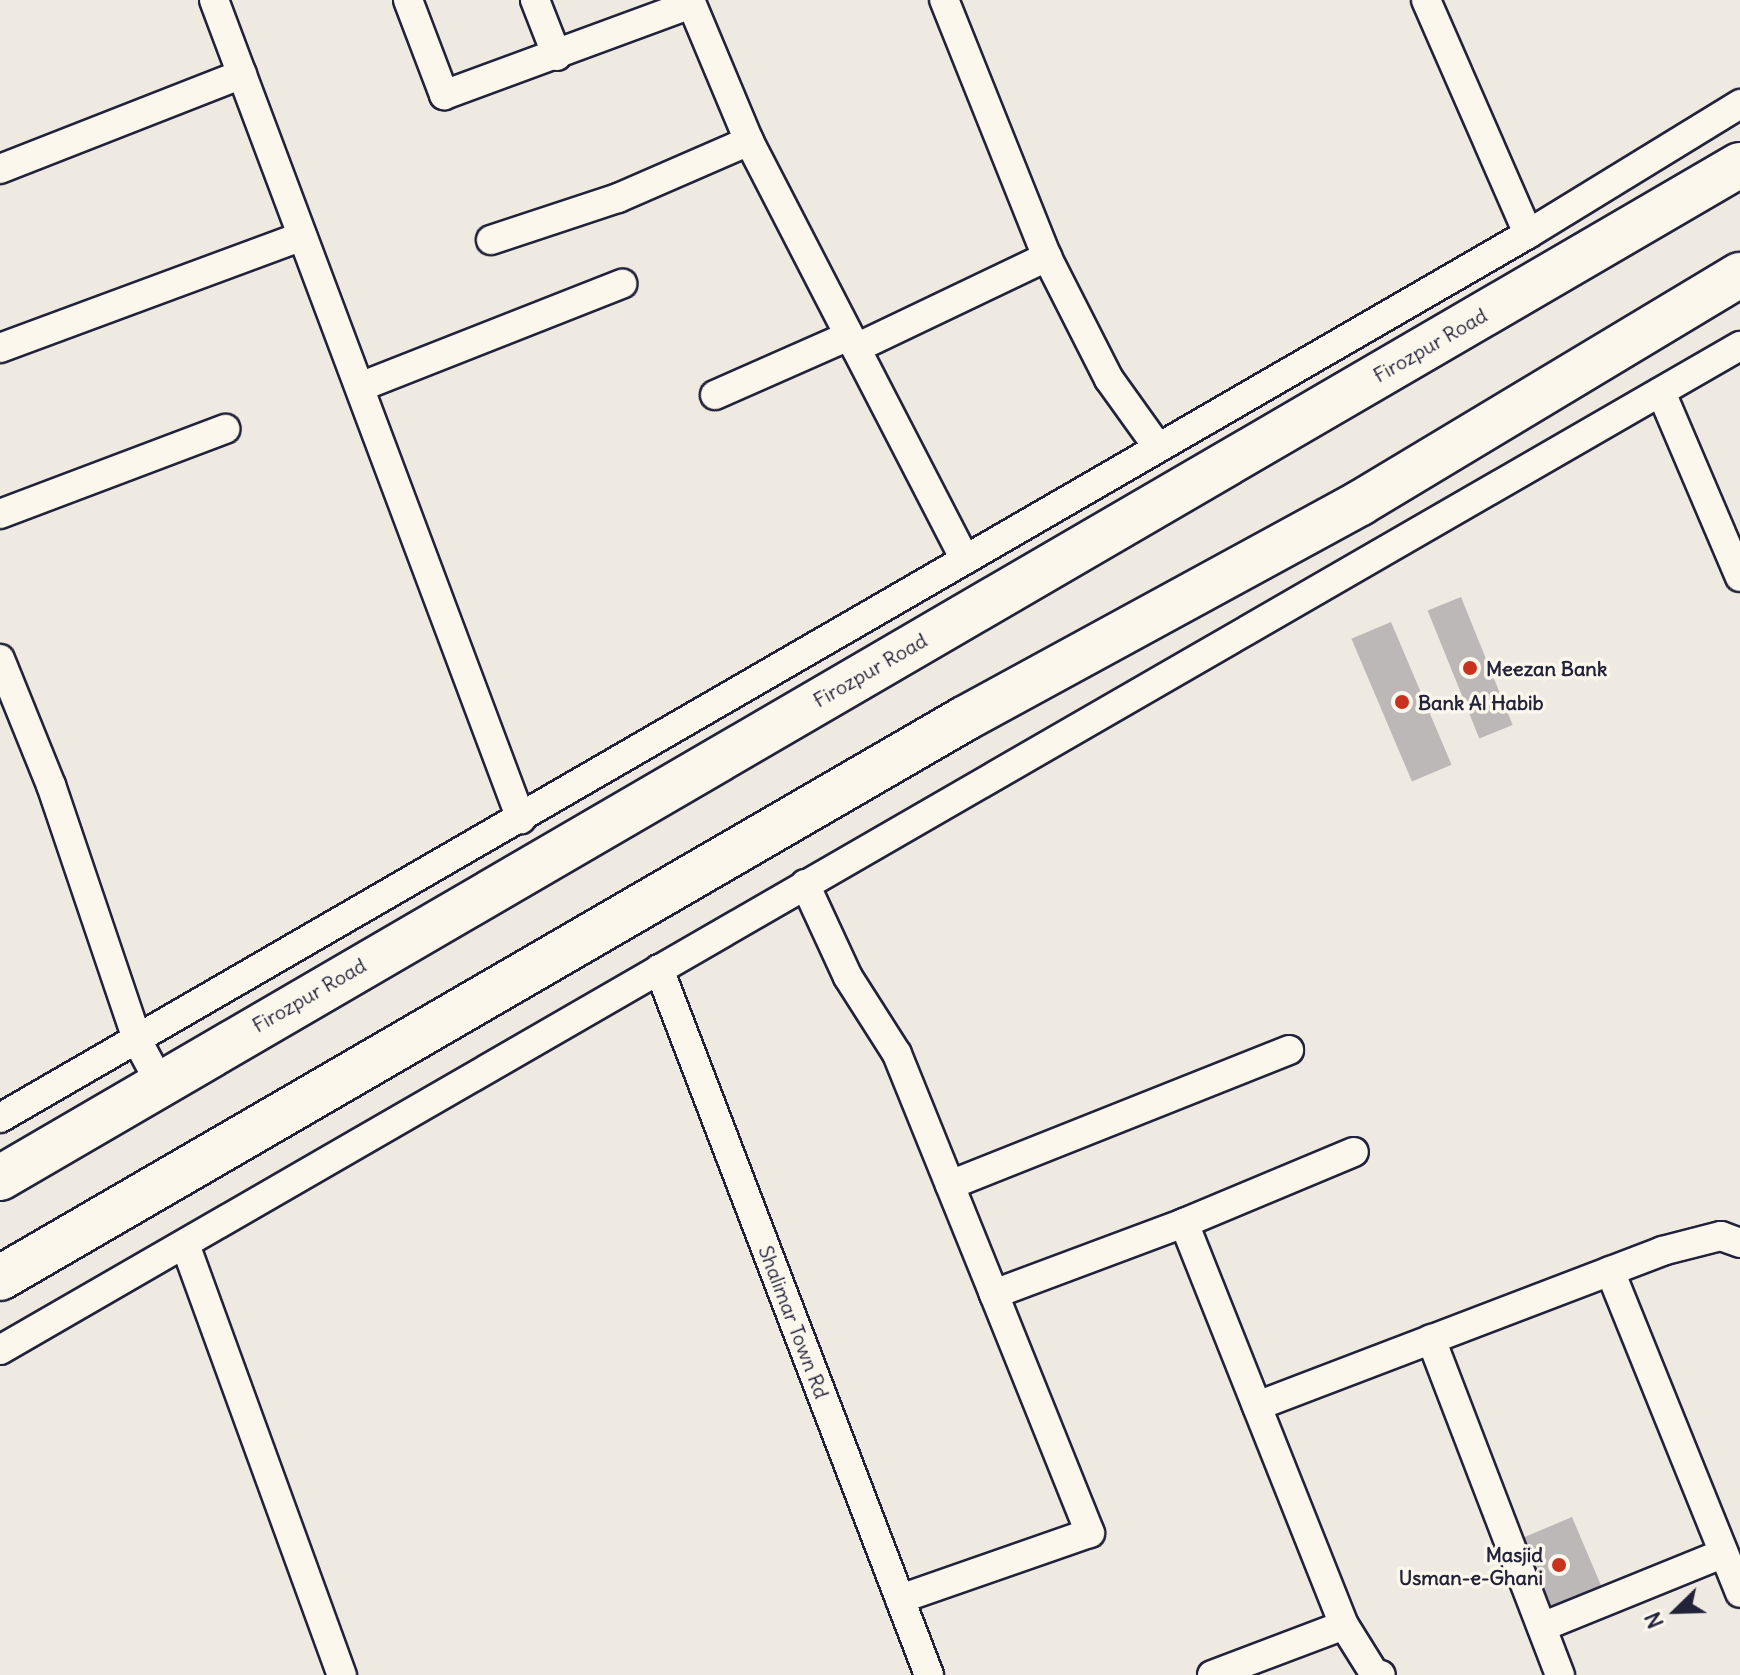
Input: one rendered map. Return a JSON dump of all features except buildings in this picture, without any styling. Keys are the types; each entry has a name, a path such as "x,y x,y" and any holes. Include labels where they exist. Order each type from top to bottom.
{"highway":[{"name":"Firozpur Road","path":"0,1178 159,1081 1740,165"},
{"path":"0,1278 964,719 1360,503 1740,275"}],"street":[{"path":"214,0 521,819"},
{"path":"408,0 444,95 557,56 690,2 749,141 965,559"},
{"path":"535,0 557,56"},
{"path":"944,0 1047,257 1109,379 1157,446"},
{"path":"1426,0 1528,234"},
{"path":"0,169 242,74"},
{"path":"0,1118 138,1042 1157,446 1528,234 1740,104"},
{"path":"491,240 618,198 749,141"},
{"path":"0,348 302,236"},
{"path":"715,395 852,342 1047,257"},
{"path":"360,387 622,284"},
{"path":"0,1350 186,1247 805,884 1740,346"},
{"path":"1661,392 1740,577"},
{"path":"0,514 225,429"},
{"path":"0,659 51,785 138,1042 159,1081"},
{"path":"805,884 848,977 897,1054 1090,1533 900,1599"},
{"name":"Shalimar Town Rd","path":"659,969 929,1675"},
{"path":"950,1185 1289,1050"},
{"path":"994,1294 1184,1223 1354,1152"},
{"path":"1184,1223 1344,1625 1374,1673 1381,1675"},
{"path":"1257,1406 1610,1271 1721,1236 1740,1243"},
{"path":"186,1247 342,1675"},
{"path":"1610,1271 1740,1593"},
{"path":"1431,1339 1560,1675"},
{"path":"1542,1627 1724,1553"},
{"path":"1212,1675 1344,1625"}],"place":[{"name":"Meezan Bank","path":"1470,668"},
{"name":"Bank Al Habib","path":"1402,702"},
{"name":"Masjid Usman-e-Ghani","path":"1559,1565"}]}
